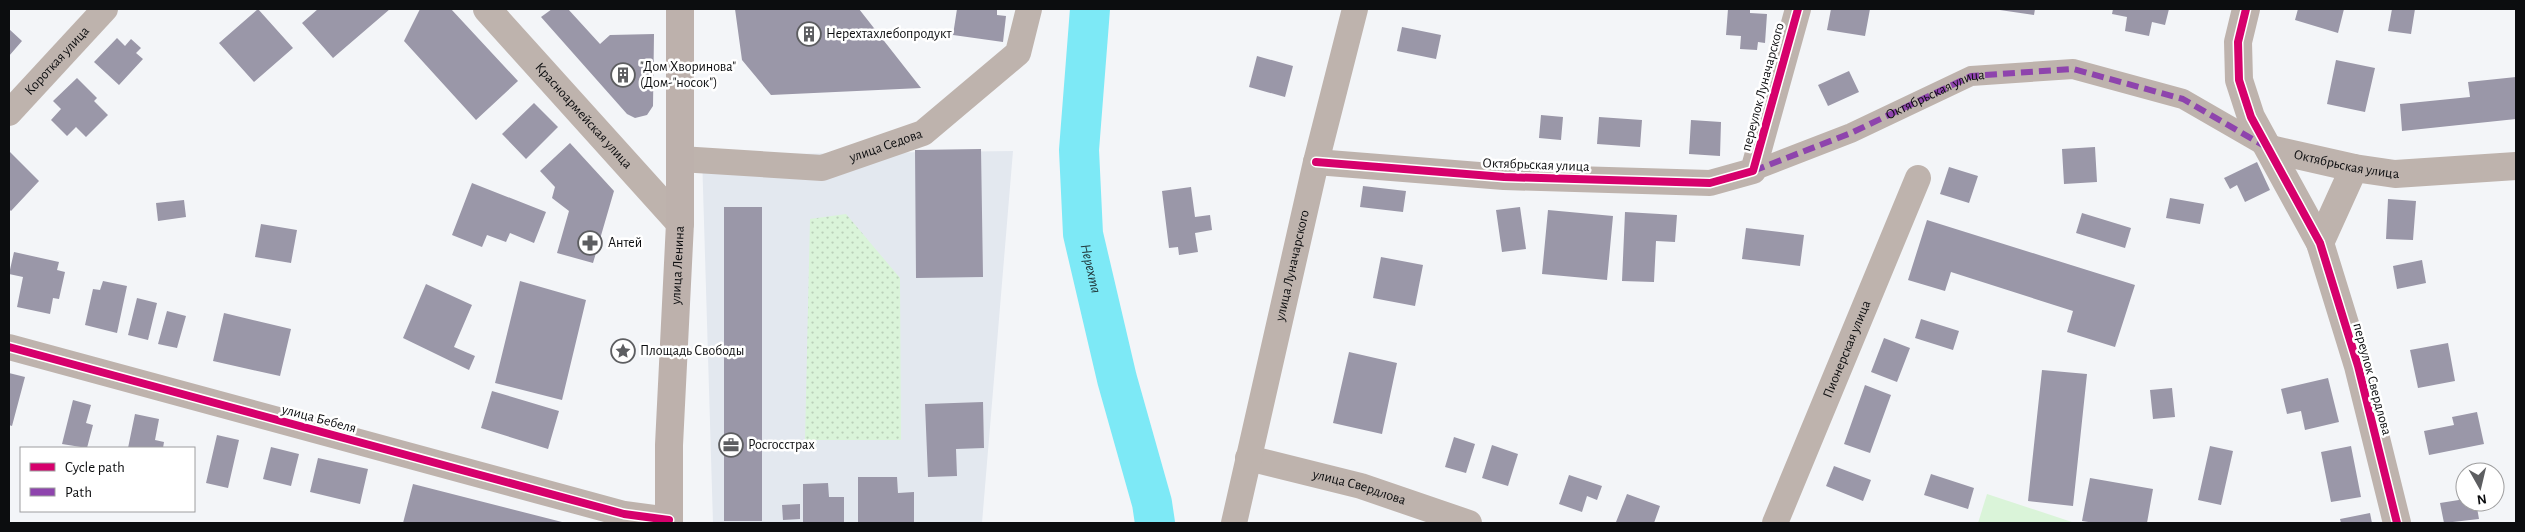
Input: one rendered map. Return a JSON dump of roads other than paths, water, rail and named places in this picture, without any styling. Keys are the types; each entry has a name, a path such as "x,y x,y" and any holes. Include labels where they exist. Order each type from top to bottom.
{"main road":[{"name":"улица Ленина","path":"669,522 669,445 680,223 680,9"}],"street":[{"name":"Короткая улица","path":"9,113 105,9"},
{"name":"Красноармейская улица","path":"487,9 680,223"},
{"name":"улица Седова","path":"680,159 822,168 923,133 1018,53 1029,9"},
{"name":"улица Луначарского","path":"1234,523 1316,162 1355,9"},
{"name":"переулок Луначарского","path":"1753,171 1798,9"},
{"name":"переулок Свердлова","path":"2246,9 2238,42 2238,80 2251,116 2320,243 2358,366 2397,523"},
{"name":"Октябрьская улица","path":"1316,162 1504,177 1710,183 1753,171 1851,133 1971,76 2073,69 2183,100 2270,149 2354,168 2395,174 2516,166"},
{"path":"2320,243 2354,168"},
{"name":"Пионерская улица","path":"1775,523 1918,178"},
{"name":"улица Бебеля","path":"9,347 623,519 669,522"},
{"name":"улица Свердлова","path":"1248,458 1361,486 1469,523"}],"waterway":[{"name":"Нерехта","path":"1090,9 1079,150 1083,234 1117,379 1152,503 1155,523"}],"place":[{"name":"Нерехтахлебопродукт","path":"809,34"},
{"name":"\"Дом Хворинова\" (Дом-\"носок\")","path":"623,75"},
{"name":"Антей","path":"590,243"},
{"name":"Площадь Свободы","path":"623,351"},
{"name":"Росгосстрах","path":"731,445"}]}
